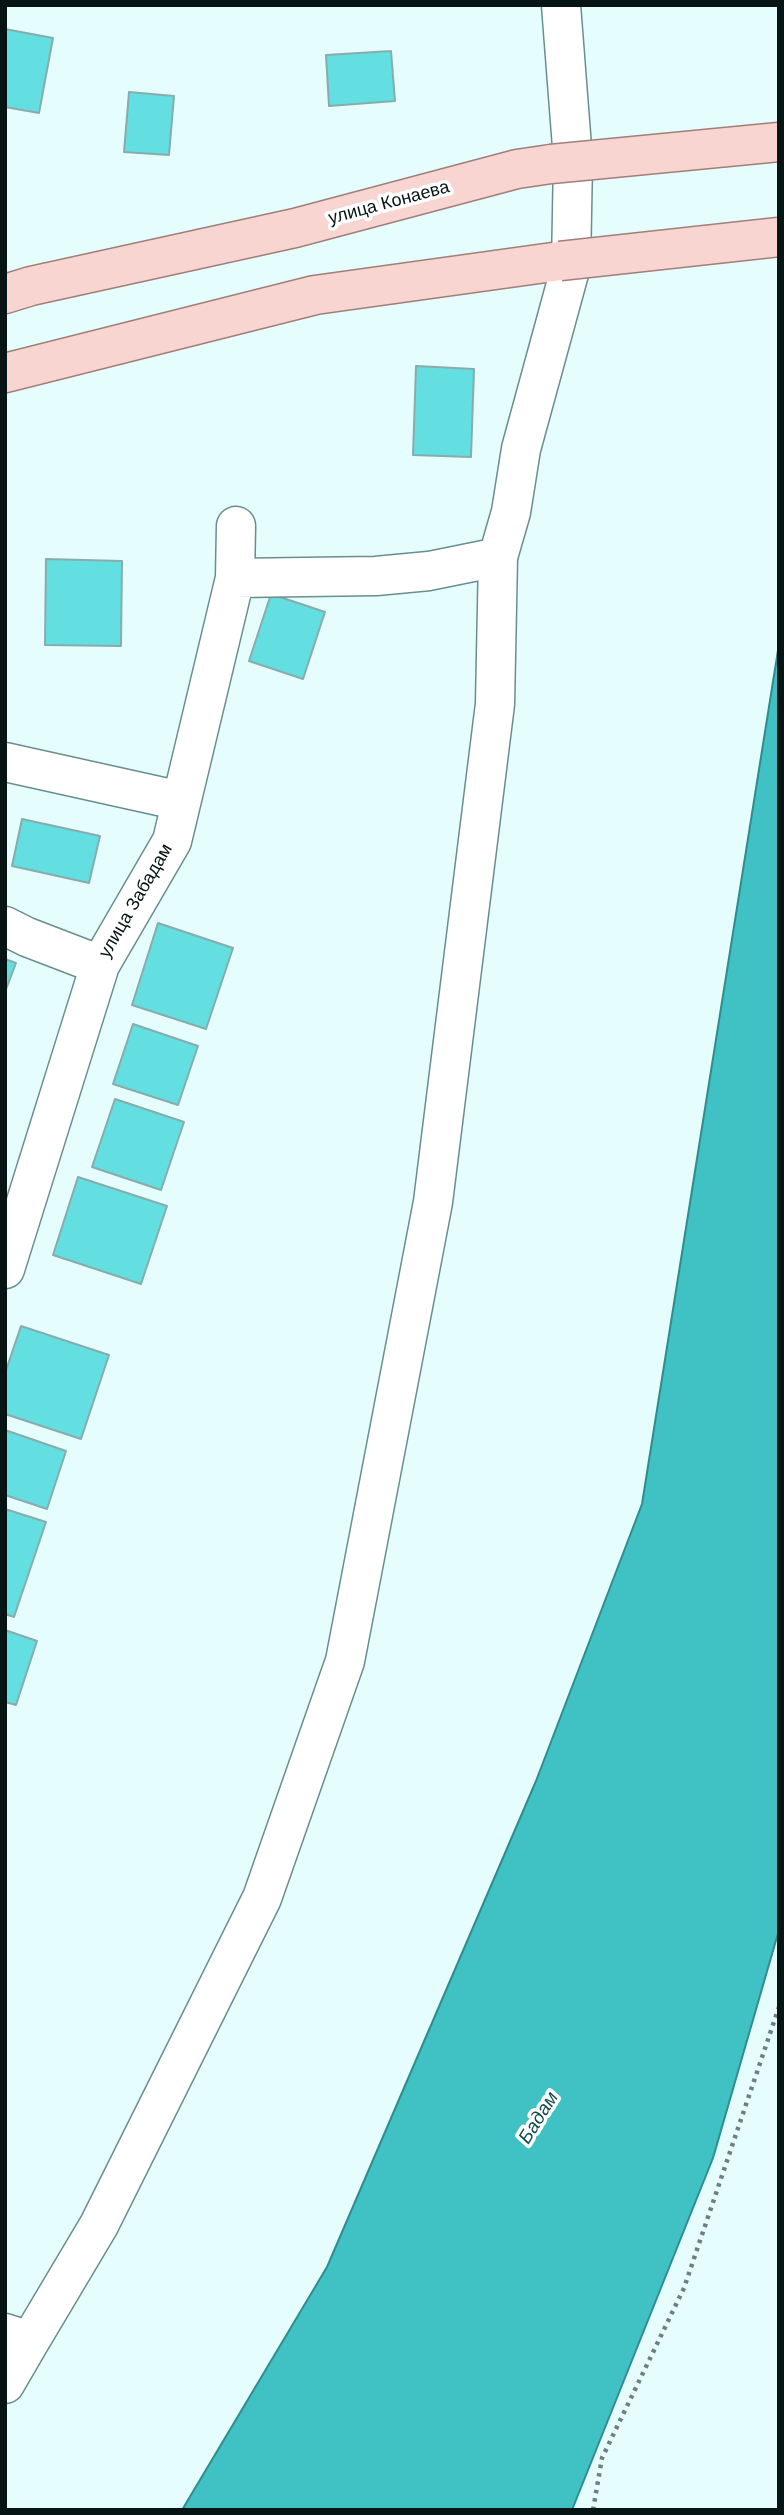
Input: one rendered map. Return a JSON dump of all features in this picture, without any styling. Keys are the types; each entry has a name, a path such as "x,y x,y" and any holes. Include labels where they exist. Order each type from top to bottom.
{"main road":[{"name":"улица Конаева","path":"5,294 295,228 517,169 779,142"},
{"path":"5,373 315,295 559,261 779,237"}],"street":[{"path":"5,2384 18,2337 99,2225 262,1898 345,1661 433,1202 495,704 498,557 511,512 521,449 571,266 573,160 561,5"},
{"name":"улица Забадам","path":"5,1269 100,965 172,841 234,578 236,526"},
{"path":"234,578 376,576 429,571 498,557"},
{"path":"5,762 181,802"},
{"path":"5,926 100,965"}],"path":[{"path":"593,2510 602,2458 684,2288 779,2007"}],"water":[{"name":"Бадам","path":"779,644 779,1930 713,2158 572,2510 182,2510 327,2267 536,1781 642,1504"}],"building":[{"path":"5,29 53,38 39,113 5,107"},
{"path":"391,51 395,101 329,106 326,55"},
{"path":"129,92 174,96 169,155 124,152"},
{"path":"416,366 474,369 471,457 413,455"},
{"path":"46,559 122,561 121,646 45,645"},
{"path":"271,594 325,612 303,679 249,661"},
{"path":"22,819 100,836 89,883 12,866"},
{"path":"158,923 233,948 206,1029 132,1005"},
{"path":"5,959 16,963 5,992"},
{"path":"133,1024 198,1046 178,1105 113,1084"},
{"path":"115,1099 184,1122 161,1190 92,1167"},
{"path":"78,1177 167,1206 141,1284 53,1255"},
{"path":"21,1326 109,1355 81,1439 5,1414 5,1373"},
{"path":"5,1430 66,1451 47,1509 5,1495"},
{"path":"5,1509 46,1522 14,1617 5,1614"},
{"path":"5,1630 37,1641 16,1705 5,1702"}]}
